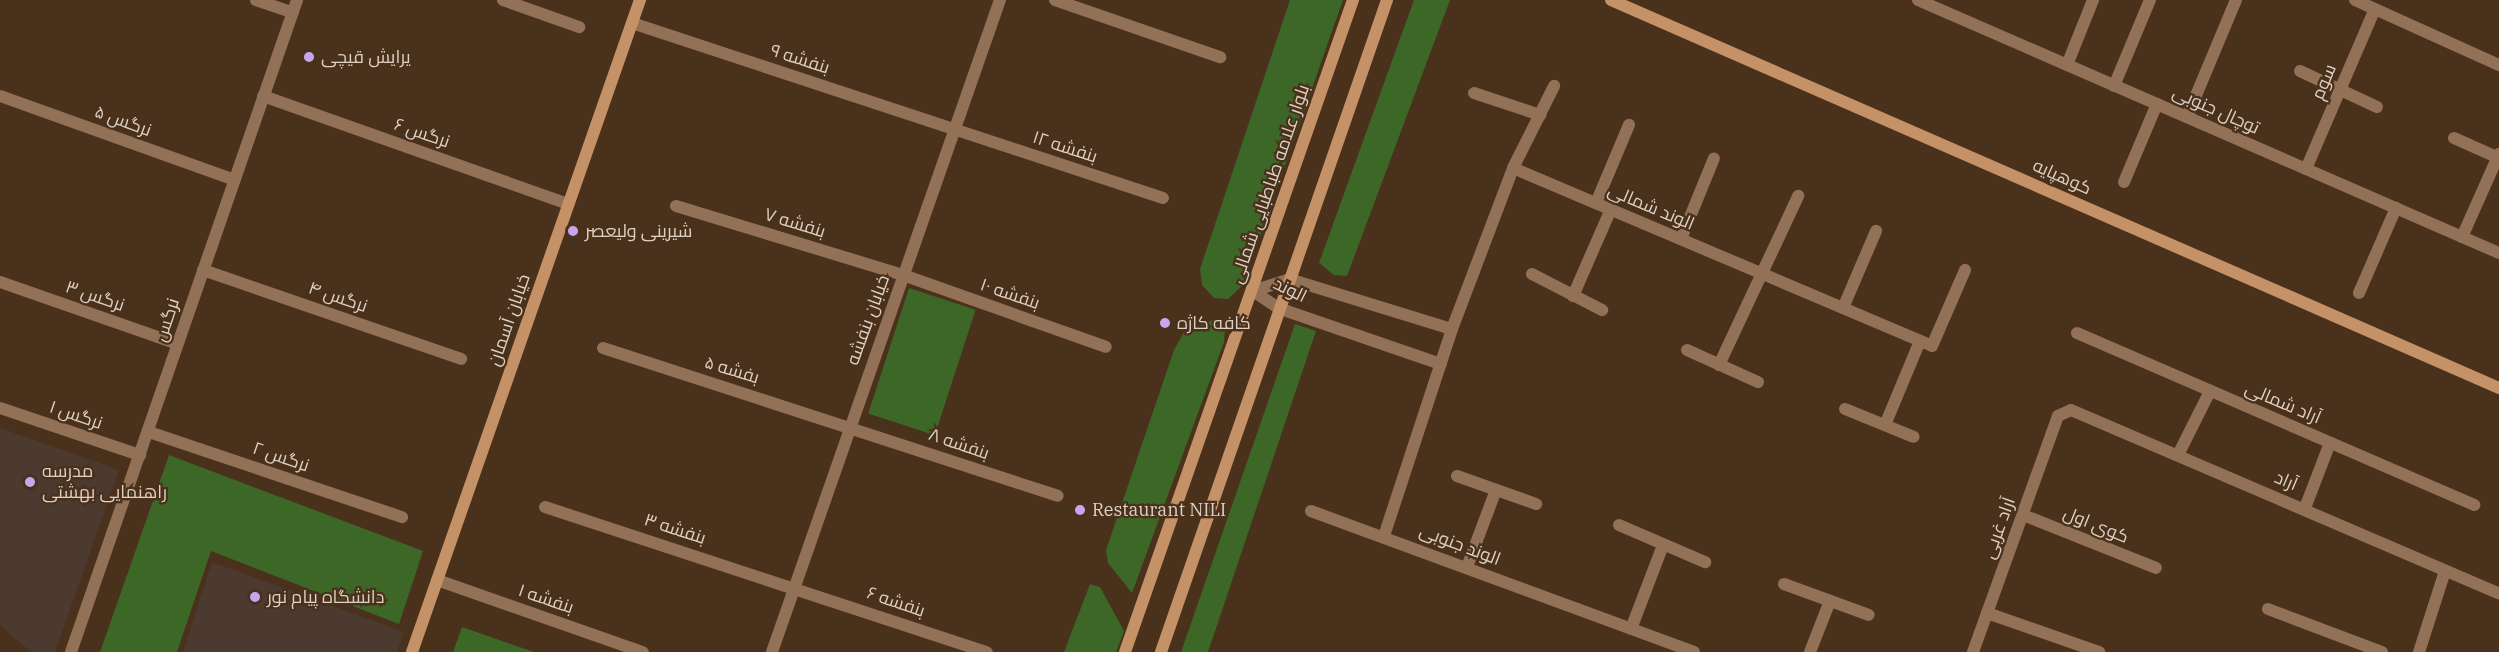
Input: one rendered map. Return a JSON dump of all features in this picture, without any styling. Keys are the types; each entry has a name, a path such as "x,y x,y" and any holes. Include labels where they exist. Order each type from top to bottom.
{"street":[{"path":"256,0 293,13"},
{"name":"نرگس","path":"71,652 297,0"},
{"path":"504,0 579,27"},
{"name":"خیابان آسمان","path":"412,652 640,0"},
{"name":"خیابان بنفشه","path":"772,652 849,425 956,130 1000,0"},
{"path":"1054,0 1220,57"},
{"name":"بلوار علامه طباطبایی شمالی","path":"1125,652 1353,0"},
{"path":"1161,652 1278,308 1388,0"},
{"name":"کوهپایه","path":"1611,0 2499,388"},
{"name":"توچال جنوبی","path":"1918,0 2499,253"},
{"path":"1948,13 1953,0"},
{"path":"2067,65 2093,0"},
{"path":"2114,86 2150,0"},
{"path":"2187,117 2236,0"},
{"path":"2355,0 2499,64"},
{"name":"سوم","path":"2306,169 2375,9"},
{"name":"بنفشه ۹","path":"632,22 956,130"},
{"path":"2300,71 2377,107"},
{"path":"1384,536 1452,329 1513,168 1554,86"},
{"path":"1474,93 1540,115"},
{"name":"نرگس ۵","path":"0,96 234,180"},
{"name":"نرگس ۶","path":"263,96 568,204"},
{"path":"2124,182 2157,104"},
{"path":"1596,203 1629,125"},
{"name":"بنفشه ۱۲","path":"956,130 1163,198"},
{"path":"2454,138 2498,156 2462,237"},
{"path":"1681,239 1714,158"},
{"name":"الوند شمالی","path":"1513,168 1932,346 1965,270"},
{"path":"1719,365 1798,196"},
{"name":"بنفشه ۷","path":"676,206 903,275"},
{"path":"2359,293 2396,208"},
{"path":"1573,296 1611,209"},
{"path":"1843,308 1876,231"},
{"name":"نرگس ۴","path":"203,270 461,359"},
{"path":"1532,274 1602,310"},
{"name":"بنفشه ۱۰","path":"903,275 1106,346"},
{"name":"الوند","path":"1253,291 1289,279 1452,329"},
{"name":"نرگس ۳","path":"0,282 178,344"},
{"name":"الوند","path":"1253,291 1278,308 1441,364"},
{"name":"آراد شمالی","path":"2077,333 2474,505"},
{"path":"1885,425 1920,341"},
{"name":"بفشه ۵","path":"603,348 849,425"},
{"path":"1687,350 1758,382"},
{"path":"2178,455 2210,391"},
{"name":"نرگس ۱","path":"0,408 141,455"},
{"path":"1845,409 1914,437"},
{"name":"آراد","path":"2058,416 2071,410 2305,508 2445,571 2499,592"},
{"name":"آراد غربی","path":"1973,652 2058,416"},
{"name":"بنفشه ۸","path":"849,425 1058,496"},
{"name":"نرگس ۲","path":"149,432 402,517"},
{"path":"2305,508 2330,443"},
{"path":"1457,476 1536,504"},
{"path":"1467,567 1496,490"},
{"name":"بنفشه ۳","path":"544,507 794,586"},
{"name":"الوند جنوبی","path":"1311,511 1694,652"},
{"name":"کوی اول","path":"2023,515 2156,568"},
{"path":"1619,525 1705,562"},
{"path":"1631,628 1663,545"},
{"path":"2418,652 2445,571"},
{"name":"بنفشه ۱","path":"437,580 643,652"},
{"path":"1784,584 1869,615"},
{"name":"بنفشه ۶","path":"794,586 987,652"},
{"path":"1810,652 1830,601"},
{"path":"2268,609 2382,652"},
{"path":"1987,613 2099,652"}],"shaded area":[{"path":"0,428 119,470 55,652 31,652 0,625"},
{"name":"دانشگاه پیام نور","path":"212,562 404,632 397,652 183,652"}],"green space":[{"path":"1290,0 1343,0 1243,285 1228,299 1214,298 1202,285 1200,269"},
{"path":"1414,0 1450,0 1347,276 1334,275 1319,263"},
{"path":"909,288 976,310 935,435 868,414"},
{"path":"1213,320 1225,329 1224,342 1132,593 1108,563 1106,550 1174,350 1185,330"},
{"path":"1295,324 1316,331 1208,652 1181,652"},
{"path":"169,455 423,551 399,624 211,551 177,652 100,652"},
{"path":"1090,584 1100,587 1124,631 1116,652 1064,652"},
{"path":"462,627 534,652 453,652"}],"place":[{"name":"یرایش قیچی","path":"309,57"},
{"name":"شیرینی ولیعصر","path":"573,231"},
{"name":"کافه کاژه","path":"1165,323"},
{"name":"مدرسه راهنمایی بهشتی","path":"30,482"},
{"name":"Restaurant NILI","path":"1080,510"},
{"name":"دانشگاه پیام نور","path":"255,597"}]}
